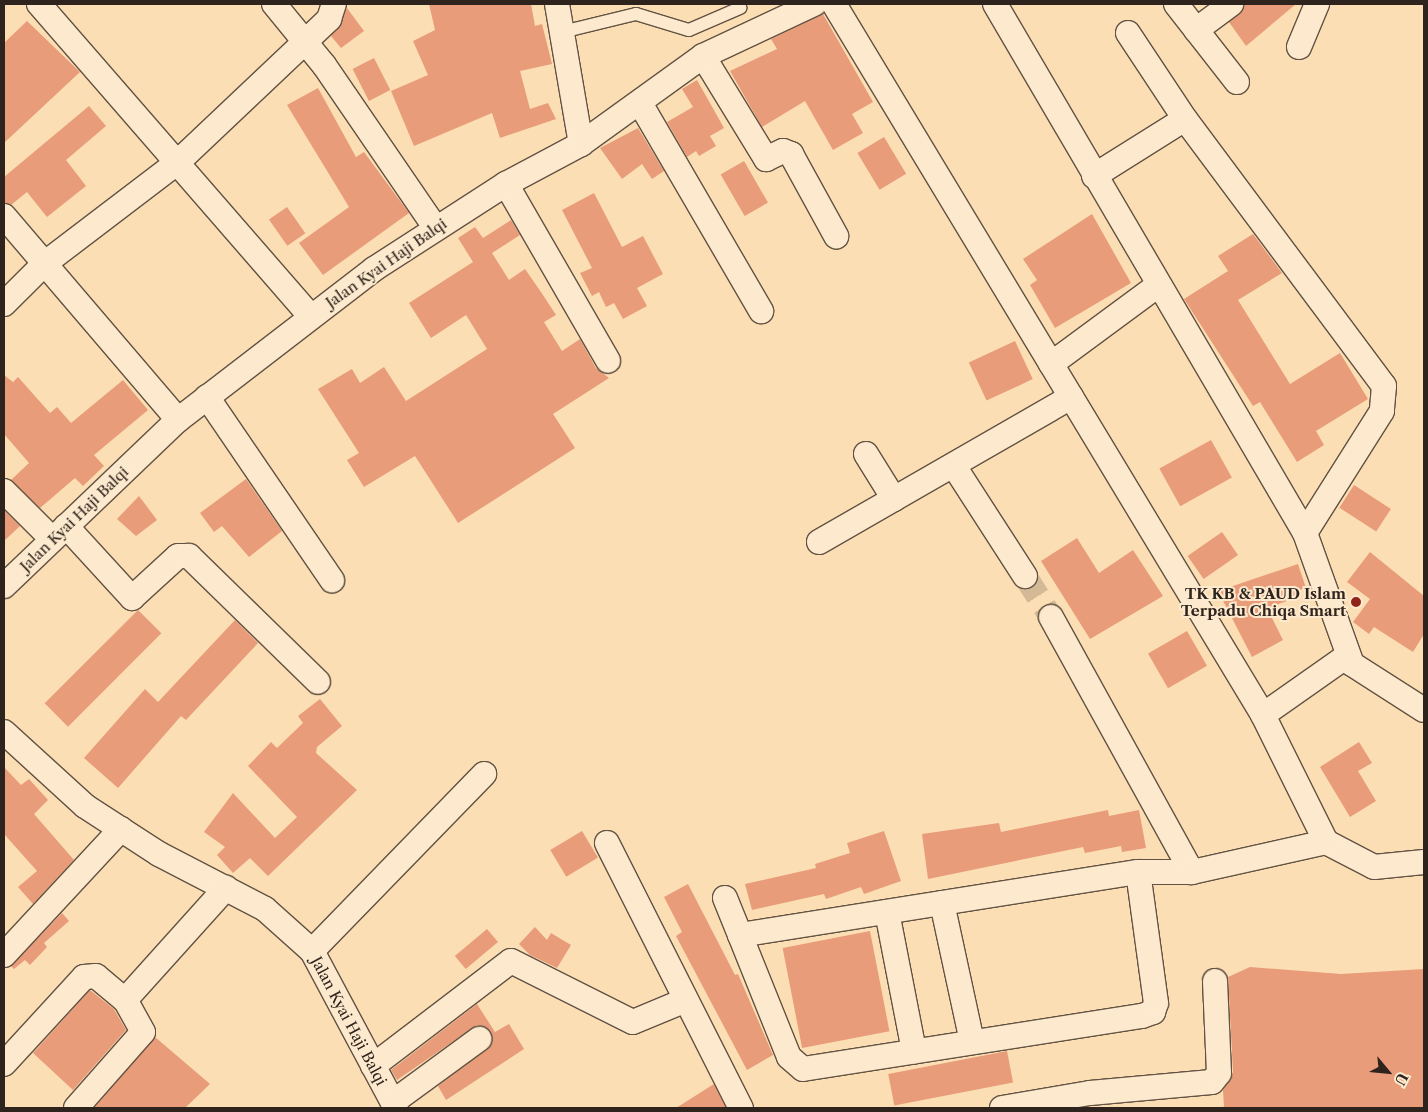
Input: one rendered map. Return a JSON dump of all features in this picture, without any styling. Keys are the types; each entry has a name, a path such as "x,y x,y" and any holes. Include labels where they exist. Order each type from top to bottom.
{"street":[{"path":"39,4 179,161 310,316"},
{"path":"274,4 303,40 436,228"},
{"path":"4,304 44,264 179,161 303,40 329,19 334,4"},
{"path":"557,4 581,144"},
{"name":"Jalan Kyai Haji Balqi","path":"4,586 178,420 310,316 436,228 506,184 581,144 704,56 814,4"},
{"path":"834,4 1263,715 1326,842 1374,868 1424,862"},
{"path":"995,4 1305,534 1347,656 1358,670 1424,710"},
{"path":"1176,4 1237,82"},
{"path":"1196,30 1231,4"},
{"path":"1299,47 1317,4"},
{"path":"1128,33 1185,119 1384,386 1382,411 1305,534"},
{"path":"704,56 766,159 783,151 791,154 836,236"},
{"path":"640,103 760,311"},
{"path":"1094,176 1185,119"},
{"path":"506,184 608,361"},
{"path":"4,216 178,420"},
{"path":"1051,364 1158,285"},
{"path":"207,397 332,580"},
{"path":"818,542 954,466 1071,397"},
{"path":"866,454 894,499"},
{"path":"954,466 1025,576"},
{"path":"4,491 59,532 132,598 178,556 189,556 318,682"},
{"path":"1050,617 1192,872"},
{"path":"1263,715 1347,656"},
{"name":"Jalan Kyai Haji Balqi","path":"4,732 85,806 159,854 270,912 312,951 394,1105"},
{"path":"312,951 484,774"},
{"path":"4,955 121,829"},
{"path":"740,935 1138,872 1192,872 1326,842"},
{"path":"607,843 741,1108"},
{"path":"725,898 789,1057 804,1069 1153,1012 1156,1003 1138,872"},
{"path":"125,1000 226,888"},
{"path":"942,903 972,1042"},
{"path":"887,912 914,1051"},
{"path":"374,1066 511,961 522,963 632,1022 686,1000"},
{"path":"4,1064 84,977 96,976 125,1000 143,1032 76,1108"},
{"path":"1002,1108 1090,1093 1212,1082 1219,1073 1215,981"},
{"path":"394,1105 479,1039"}],"lane":[{"path":"562,32 636,14 689,30 740,8"}],"building":[{"path":"429,4 531,4 535,26 542,24 552,64 520,71 530,109 548,103 556,119 500,138 492,113 414,146 391,91 428,75 413,41 435,30"},
{"path":"1245,4 1296,4 1246,46 1229,22"},
{"path":"347,8 364,31 341,48 331,36"},
{"path":"823,14 873,102 852,114 863,133 833,150 805,101 762,127 730,71 777,49 771,39"},
{"path":"27,21 80,72 4,143 4,43"},
{"path":"374,58 390,90 369,101 353,69"},
{"path":"697,80 724,128 710,136 716,146 699,156 696,151 687,157 667,122 693,107 682,89"},
{"path":"318,88 356,157 364,152 409,213 323,275 299,243 349,207 287,105"},
{"path":"89,106 106,126 66,160 86,186 47,217 27,192 11,205 4,203 4,177"},
{"path":"638,128 664,171 652,179 642,164 622,179 600,148"},
{"path":"884,137 906,174 880,190 857,153"},
{"path":"744,161 768,203 745,216 721,174"},
{"path":"594,193 622,247 643,236 663,274 637,288 647,306 623,319 614,303 606,307 599,292 592,296 580,273 592,268 562,210"},
{"path":"287,207 305,233 287,246 269,220"},
{"path":"1092,214 1131,283 1055,328 1030,285 1037,280 1023,259"},
{"path":"511,220 520,235 492,253 509,280 525,269 556,315 544,322 562,351 580,339 596,368 609,378 553,414 575,448 458,523 415,456 364,487 347,460 359,453 318,389 352,369 360,383 384,367 406,401 487,349 466,315 431,338 409,303 473,262 458,238 475,227 483,238"},
{"path":"1253,234 1282,273 1238,300 1290,384 1340,353 1368,399 1316,431 1324,445 1297,462 1260,402 1253,406 1184,299 1228,271 1218,256"},
{"path":"1015,341 1033,379 987,401 969,363"},
{"path":"4,375 13,382 18,377 50,413 57,407 71,423 123,380 148,410 94,455 104,466 83,486 75,478 40,508 11,480 29,463 4,434"},
{"path":"1211,440 1232,478 1180,506 1159,469"},
{"path":"246,479 282,531 249,557 222,526 214,532 200,513"},
{"path":"1354,485 1391,509 1376,532 1339,508"},
{"path":"139,496 157,520 136,536 117,519"},
{"path":"4,510 20,526 4,541"},
{"path":"1222,532 1238,555 1204,579 1188,556"},
{"path":"1077,538 1099,573 1133,550 1163,596 1090,639 1041,561"},
{"path":"1370,552 1424,596 1424,634 1413,652 1374,627 1369,634 1353,622 1370,599 1347,582"},
{"path":"1298,564 1306,588 1296,591 1298,597 1267,608 1283,640 1252,657 1218,591"},
{"path":"138,610 161,633 68,727 45,703"},
{"path":"235,620 258,643 186,720 181,716 118,788 84,758 145,689 158,702"},
{"path":"1187,631 1207,666 1168,688 1148,654"},
{"path":"320,699 342,726 317,747 316,753 357,790 268,876 250,858 233,873 217,855 225,847 204,832 233,793 275,838 297,817 248,766 271,742 277,748 303,723 298,716"},
{"path":"1359,742 1372,763 1358,771 1376,801 1350,817 1320,767"},
{"path":"4,767 21,785 29,779 48,800 34,814 74,860 33,904 18,887 37,871 4,834"},
{"path":"1108,810 1109,816 1139,810 1146,848 1122,852 1121,846 1085,853 1083,847 928,879 922,834 999,823 1001,832"},
{"path":"582,831 598,858 566,877 550,850"},
{"path":"884,831 901,881 864,894 861,887 826,899 824,894 752,910 745,884 816,868 815,864 850,853 847,843"},
{"path":"688,884 735,975 738,974 773,1055 747,1070 676,936 682,932 664,897"},
{"path":"62,913 69,921 44,943 47,947 30,965 25,960 14,969 11,966"},
{"path":"535,927 547,940 551,933 571,945 557,968 530,955 519,944"},
{"path":"487,929 498,942 466,969 455,956"},
{"path":"870,931 889,1031 802,1048 783,948"},
{"path":"1250,967 1341,974 1424,969 1424,1108 1224,1108 1223,1090 1233,1072 1228,977"},
{"path":"90,990 114,1009 126,1030 73,1090 33,1053"},
{"path":"477,1004 495,1032 509,1024 524,1049 446,1100 438,1086 492,1044 490,1031 477,1025 397,1080 391,1070"},
{"path":"155,1037 210,1084 185,1108 94,1108"},
{"path":"1007,1051 1013,1082 894,1105 888,1074"},
{"path":"714,1084 726,1108 676,1108"}],"tunnel":[{"path":"1025,576 1051,617"}],"place":[{"name":"TK KB & PAUD Islam Terpadu Chiqa Smart","path":"1356,602"}]}
